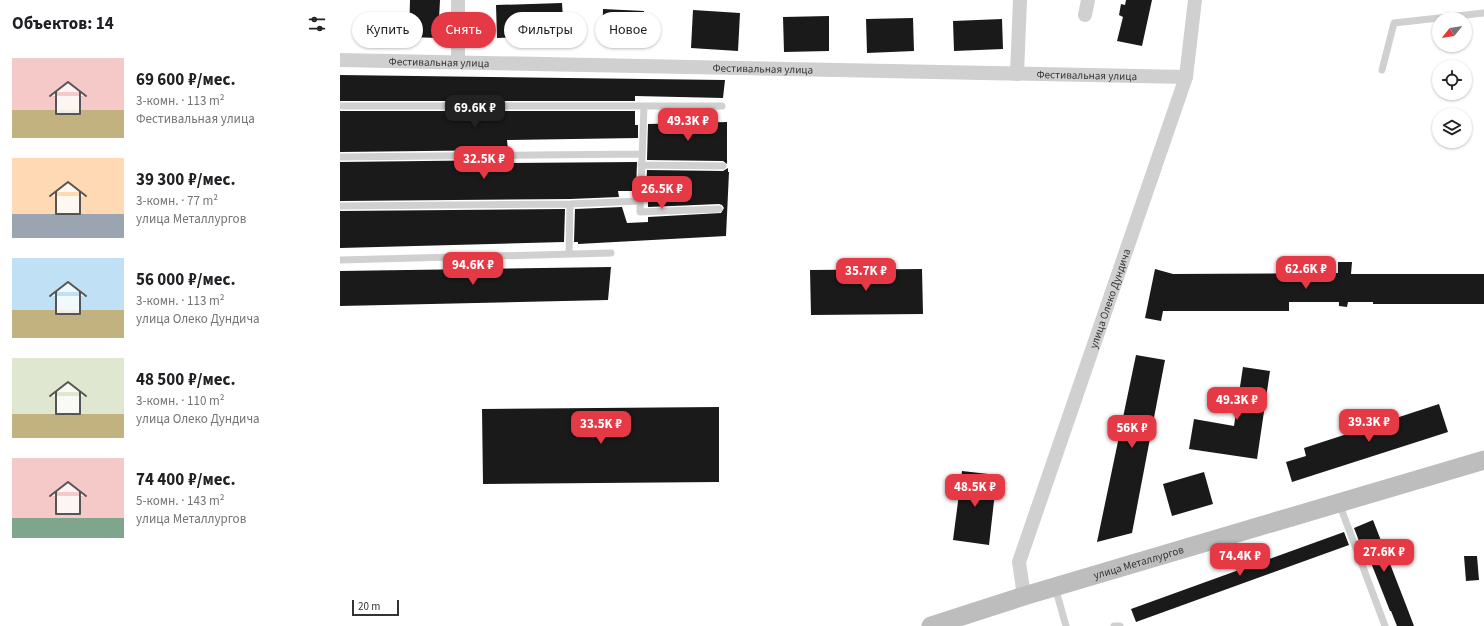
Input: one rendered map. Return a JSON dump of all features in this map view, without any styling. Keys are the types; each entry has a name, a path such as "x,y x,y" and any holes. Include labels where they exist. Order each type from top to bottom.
{"main road":[{"name":"улица Металлургов","path":"931,626 1055,586 1484,460"}],"street":[{"path":"458,0 458,62"},
{"path":"1017,74 1020,0"},
{"path":"1085,16 1088,0"},
{"name":"улица Олеко Дундича","path":"1024,596 1019,562 1186,77 1195,0"},
{"name":"Фестивальная улица","path":"340,60 1186,77"}],"lane":[{"path":"1382,70 1394,23 1484,13"},
{"path":"340,106 722,106"},
{"path":"644,106 640,212 719,209"},
{"path":"340,157 642,154"},
{"path":"642,165 723,166"},
{"path":"340,206 570,204 640,201"},
{"path":"569,254 570,204"},
{"path":"340,260 611,253"},
{"path":"1339,502 1386,626"},
{"path":"1055,586 1066,626"},
{"path":"1114,626 1120,626"}],"building":[{"path":"410,0 440,0 439,12 431,12 431,38 423,37 423,12 410,12"},
{"path":"1126,0 1152,0 1142,46 1117,41 1123,17 1119,15 1121,4 1125,5"},
{"path":"562,3 563,12 504,12 504,38 497,38 496,5"},
{"path":"603,9 644,11 644,12 603,12"},
{"path":"693,10 740,13 738,51 691,48"},
{"path":"829,16 829,51 784,52 783,17"},
{"path":"913,18 914,51 867,53 866,19"},
{"path":"1002,19 1003,49 954,51 953,21"},
{"path":"340,75 725,80 723,98 635,96 635,101 340,101"},
{"path":"340,111 635,111 635,125 638,125 638,138 507,140 508,150 340,152"},
{"path":"727,122 727,164 723,161 647,160 648,124"},
{"path":"508,160 508,163 637,162 636,191 618,191 619,197 570,199 340,201 340,162"},
{"path":"728,168 726,236 578,244 578,242 574,242 575,209 622,207 627,223 648,222 648,217 721,213 724,208 719,204 648,207 648,191 646,191 647,170 723,171"},
{"path":"565,209 564,242 340,248 340,211"},
{"path":"1338,262 1352,262 1351,274 1484,274 1484,304 1373,304 1373,302 1348,302 1347,307 1339,306 1339,302 1289,302 1289,311 1163,311 1161,321 1145,318 1155,269 1173,274 1338,273"},
{"path":"611,267 608,300 340,306 340,271"},
{"path":"922,269 923,314 811,315 810,270"},
{"path":"1136,355 1165,360 1132,533 1097,542"},
{"path":"1243,367 1270,371 1257,459 1189,449 1194,419 1234,426"},
{"path":"1439,404 1448,432 1292,482 1286,462 1306,456 1304,448"},
{"path":"719,407 719,482 483,484 482,409"},
{"path":"962,471 997,475 989,545 953,540"},
{"path":"1204,472 1213,504 1172,516 1163,484"},
{"path":"1373,520 1414,626 1397,626 1362,540 1359,541 1354,528"},
{"path":"1344,532 1349,545 1136,622 1131,609"},
{"path":"1464,556 1477,556 1479,580 1466,581"}]}
